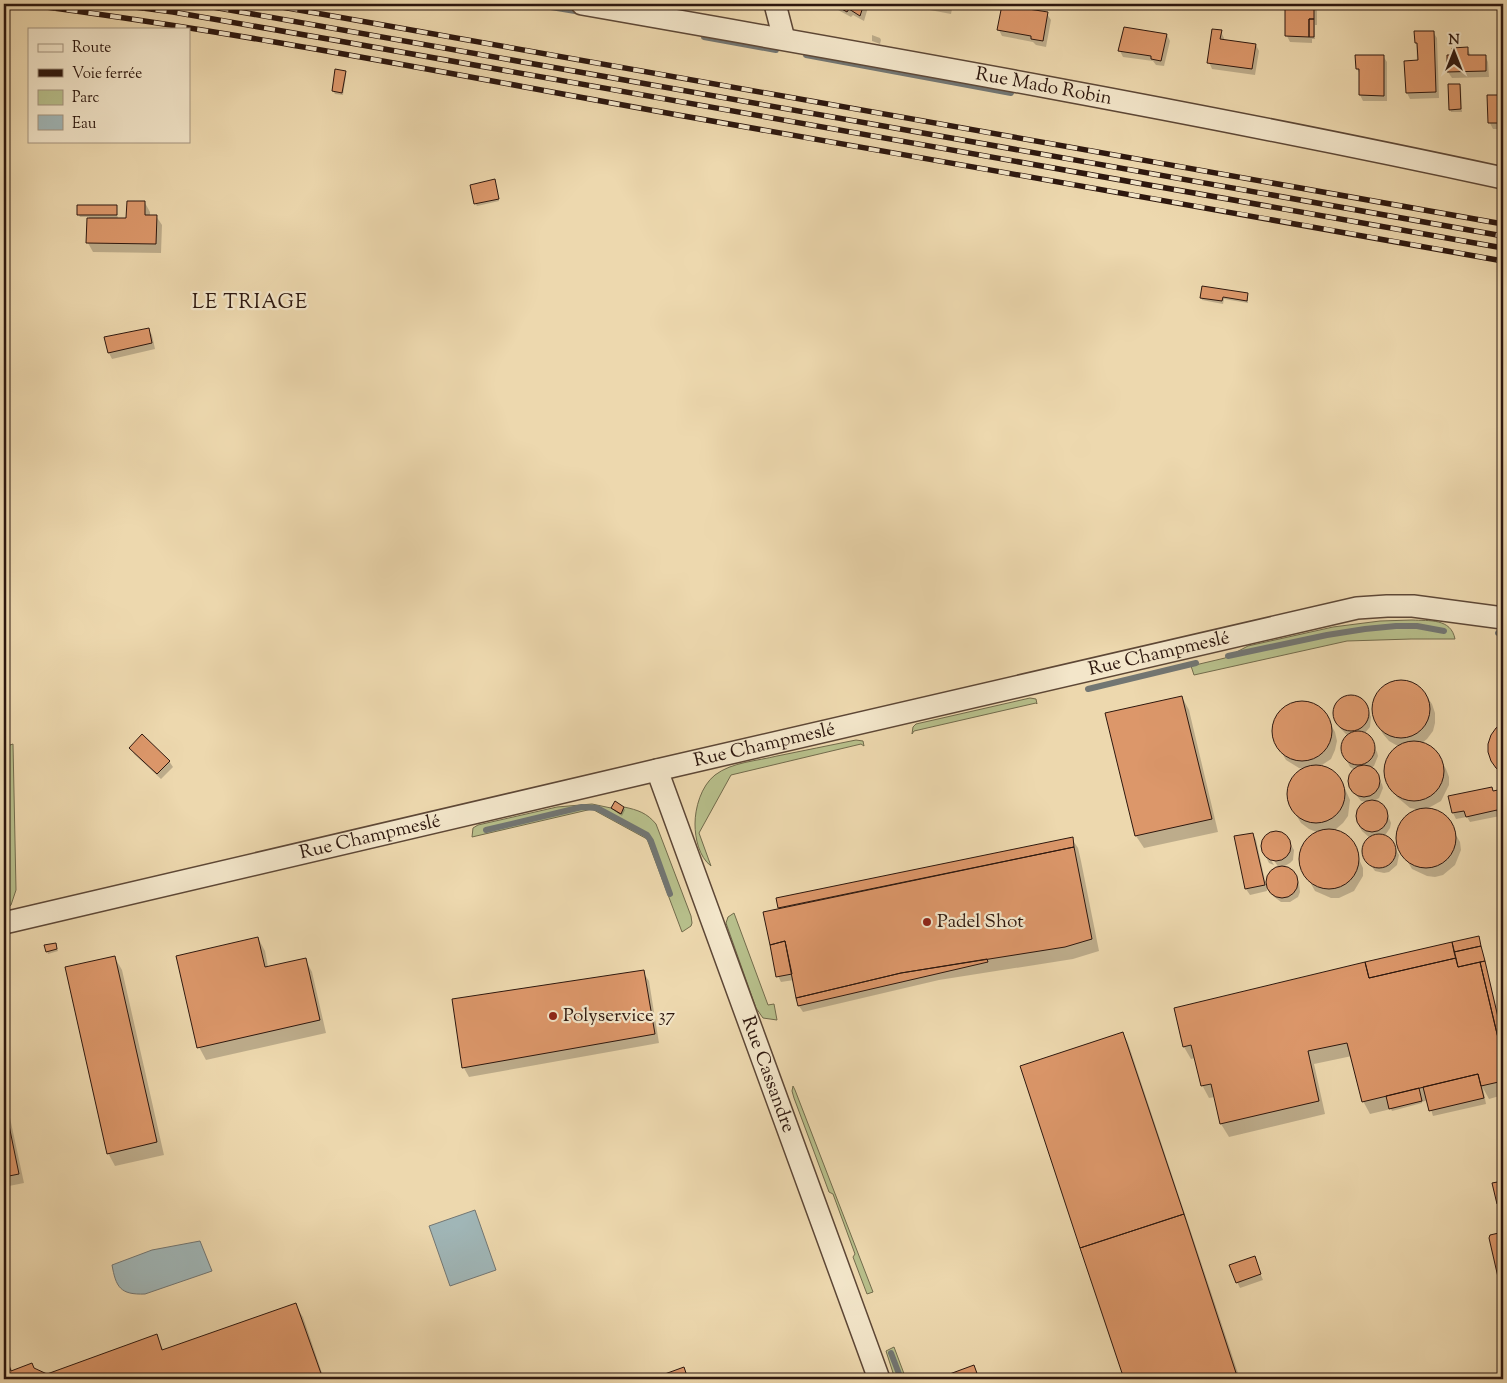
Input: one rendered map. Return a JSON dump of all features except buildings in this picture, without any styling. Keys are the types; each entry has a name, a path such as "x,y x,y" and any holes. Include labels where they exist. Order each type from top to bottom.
{"street":[{"name":"Rue Mado Robin","path":"582,4 784,39 1318,139 1503,178"},
{"path":"775,4 784,39"},
{"name":"Rue Champmeslé","path":"4,923 1357,608 1413,606 1503,618"},
{"name":"Rue Cassandre","path":"657,770 879,1379"}],"green space":[{"path":"1412,620 1444,624 1453,632 1455,639 1347,641 1194,675 1191,666 1225,658 1248,646 1333,627 1380,621"},
{"path":"1030,698 1036,699 1037,704 914,731 912,734 913,727 916,724"},
{"path":"856,740 863,741 864,746 861,744 731,775 699,833 711,866 703,858 697,841 695,818 703,791 715,775 729,767 745,762"},
{"path":"13,744 16,890 11,905 4,910 4,747"},
{"path":"592,804 611,808 620,814 624,807 634,809 653,820 691,916 691,926 682,932 647,839 592,809 472,837 473,828 478,825 557,807"},
{"path":"734,913 768,1005 774,1004 777,1020 763,1018 756,1008 726,923 728,917"},
{"path":"793,1086 873,1292 867,1294 853,1257 855,1254 833,1194 829,1192 794,1098"},
{"path":"894,1347 906,1379 895,1379 886,1351"}],"water":[{"path":"475,1210 496,1270 450,1286 429,1226"},
{"path":"200,1241 212,1271 145,1294 125,1291 115,1279 112,1265 152,1250"}],"waterway":[{"path":"533,4 581,12"},
{"path":"704,37 776,50"},
{"path":"806,55 1011,93"},
{"path":"1228,656 1365,629 1417,626 1444,631"},
{"path":"1498,633 1503,634"},
{"path":"1088,689 1196,663"},
{"path":"486,830 582,807 597,808 647,835 651,841 670,894"},
{"path":"891,1353 901,1379"}],"railway":[{"path":"23,4 188,28"},
{"path":"112,4 173,12 328,39 1503,248"},
{"path":"196,4 1503,236"},
{"path":"265,4 1503,224"},
{"path":"190,28 1503,261"}],"place":[{"name":"Padel Shot","path":"927,922"},
{"name":"Polyservice 37","path":"553,1016"}],"district":[{"name":"LE TRIAGE","path":"250,303"}]}
